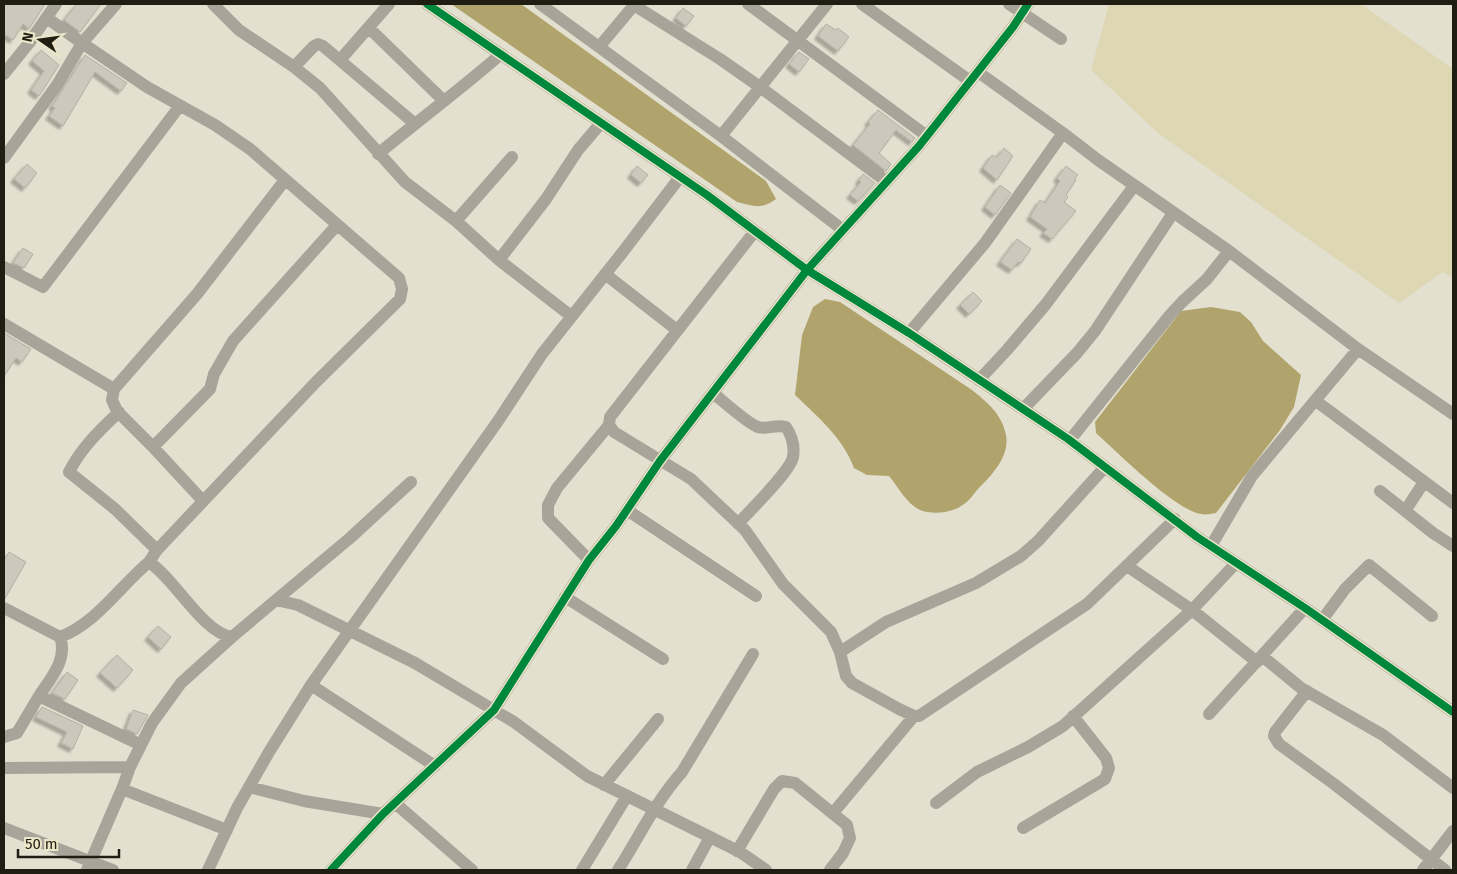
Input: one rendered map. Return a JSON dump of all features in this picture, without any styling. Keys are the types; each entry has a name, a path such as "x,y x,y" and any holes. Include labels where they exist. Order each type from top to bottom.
{"street":[{"path":"4,74 29,43 56,4"},
{"path":"4,158 57,85 82,43 116,4"},
{"path":"213,4 240,30 294,67 320,88 405,182 456,221 499,260 571,316"},
{"path":"340,60 389,4"},
{"path":"427,4 680,177 807,270 909,333 1070,440 1211,546 1306,608 1453,712"},
{"path":"540,4 721,136 843,230"},
{"path":"599,47 634,4 760,87 886,182"},
{"path":"748,4 927,136"},
{"path":"721,136 827,4"},
{"path":"862,4 1064,133 1134,186 1229,251 1358,349 1453,414"},
{"path":"1009,4 1025,8 1061,39"},
{"path":"331,870 383,814 494,710 590,560 712,393 807,270 927,136 1013,27 1025,8"},
{"path":"47,18 120,70 180,107 215,125 243,144 399,278 402,290 400,299 316,382 157,550 150,562 94,616 74,632 60,637"},
{"path":"369,28 444,101"},
{"path":"294,67 318,44 328,49 414,123"},
{"path":"378,154 501,54"},
{"path":"5,269 43,287 180,107"},
{"path":"499,260 546,199 578,150 601,123"},
{"path":"909,333 985,243 1064,133"},
{"path":"456,221 512,157"},
{"path":"208,870 249,787 311,685 498,421 542,354 680,177"},
{"path":"203,501 119,412 112,400 114,389 197,294 285,180"},
{"path":"979,380 1046,304 1134,186"},
{"path":"1023,409 1077,353 1095,331 1173,213"},
{"path":"153,447 210,389 214,374 233,341 337,225"},
{"path":"590,560 548,518 548,505 557,488 609,425 610,417 755,231"},
{"path":"1070,440 1170,315 1208,279 1229,251"},
{"path":"605,274 677,330"},
{"path":"4,324 114,389"},
{"path":"1211,546 1252,476 1358,349"},
{"path":"712,393 758,427 768,428 777,425 786,427 793,438 793,457 788,469 738,524"},
{"path":"1316,401 1453,503"},
{"path":"119,412 93,436 76,458 69,472 115,509 157,550"},
{"path":"609,425 614,432 660,462 691,479 745,530 783,584 831,632 840,652 846,676 852,683 914,716 919,716 1088,604 1175,519"},
{"path":"840,652 886,622 976,584 1022,556 1105,467"},
{"path":"88,866 130,767 152,723 182,683 232,637 350,538 411,482"},
{"path":"1405,511 1424,482"},
{"path":"1380,491 1453,546"},
{"path":"627,510 756,596"},
{"path":"150,562 160,569 204,620 223,636 232,637"},
{"path":"936,803 977,772 1028,747 1063,726 1192,610 1236,562"},
{"path":"1322,620 1344,589 1369,565 1432,616"},
{"path":"1127,566 1307,691 1383,735 1453,788"},
{"path":"566,597 663,659"},
{"path":"276,600 298,605 416,663 514,722 587,776 710,837 766,870"},
{"path":"4,608 60,637 63,646 59,666 17,733 4,737"},
{"path":"1210,714 1306,608"},
{"path":"618,870 668,787 682,772 753,654"},
{"path":"311,685 434,766"},
{"path":"1307,691 1275,732 1274,736 1279,744 1446,870"},
{"path":"39,696 141,745"},
{"path":"833,813 914,716"},
{"path":"1023,828 1105,779 1108,768 1106,758 1073,716"},
{"path":"604,785 658,720"},
{"path":"4,768 130,767"},
{"path":"736,851 774,789 782,781 795,783 847,825 850,838 843,853 830,870"},
{"path":"249,787 304,801 383,814"},
{"path":"122,789 227,830"},
{"path":"582,870 627,796"},
{"path":"395,803 472,870"},
{"path":"4,828 88,866 113,870"},
{"path":"1423,870 1453,831"},
{"path":"692,870 710,837"}],"shaded area":[{"path":"451,4 521,4 766,181 776,199 762,206 737,202"},
{"path":"1109,4 1361,4 1453,69 1453,279 1443,272 1399,303 1159,134 1091,70"},
{"path":"825,299 840,302 972,390 997,415 1006,435 1005,451 998,466 968,501 959,507 943,512 931,512 915,507 907,500 889,476 867,475 854,468 837,438 795,395 802,335 813,307"},
{"path":"1211,307 1240,312 1251,322 1263,341 1301,375 1294,407 1280,430 1216,513 1201,514 1177,502 1147,479 1096,433 1095,422 1181,311"}],"building":[{"path":"4,4 45,4 29,29 23,24 13,40 4,34"},
{"path":"77,4 101,4 80,32 64,20"},
{"path":"683,8 694,16 686,26 676,18"},
{"path":"826,24 836,30 838,28 849,37 838,51 818,36"},
{"path":"41,50 59,65 39,96 31,90 44,71 32,61"},
{"path":"799,52 809,59 799,72 789,64"},
{"path":"85,55 127,83 121,91 95,72 63,126 49,116 55,108 52,106"},
{"path":"878,110 915,138 912,142 896,130 879,153 891,164 886,171 853,145 870,124 868,122"},
{"path":"1004,148 1013,156 997,180 983,168 992,155 997,157"},
{"path":"27,164 37,173 25,188 14,179"},
{"path":"637,166 648,175 641,183 631,175"},
{"path":"1066,166 1078,175 1064,202 1076,211 1052,239 1043,233 1047,229 1030,217 1040,200 1045,203 1060,181 1057,178"},
{"path":"863,174 875,183 858,201 850,195 861,182 859,181"},
{"path":"1000,185 1011,193 995,215 985,207"},
{"path":"1017,239 1031,249 1021,263 1018,262 1012,270 1000,262"},
{"path":"23,248 33,254 24,268 13,263"},
{"path":"973,292 982,301 969,314 960,305"},
{"path":"4,333 31,349 22,362 16,358 4,376"},
{"path":"9,552 26,562 4,600 4,560"},
{"path":"158,626 171,637 161,649 148,637"},
{"path":"117,655 133,670 117,688 100,673"},
{"path":"67,672 78,680 65,699 52,693"},
{"path":"42,707 83,726 73,749 61,743 67,732 36,717"},
{"path":"133,710 148,715 137,734 126,729"}],"cycle path":[{"path":"331,870 383,814 494,710 589,560 616,526 660,461 807,270 707,195 427,4"},
{"path":"1028,4 1013,27 919,146 807,270 909,333 1068,439 1197,537 1305,608 1453,712"}]}
